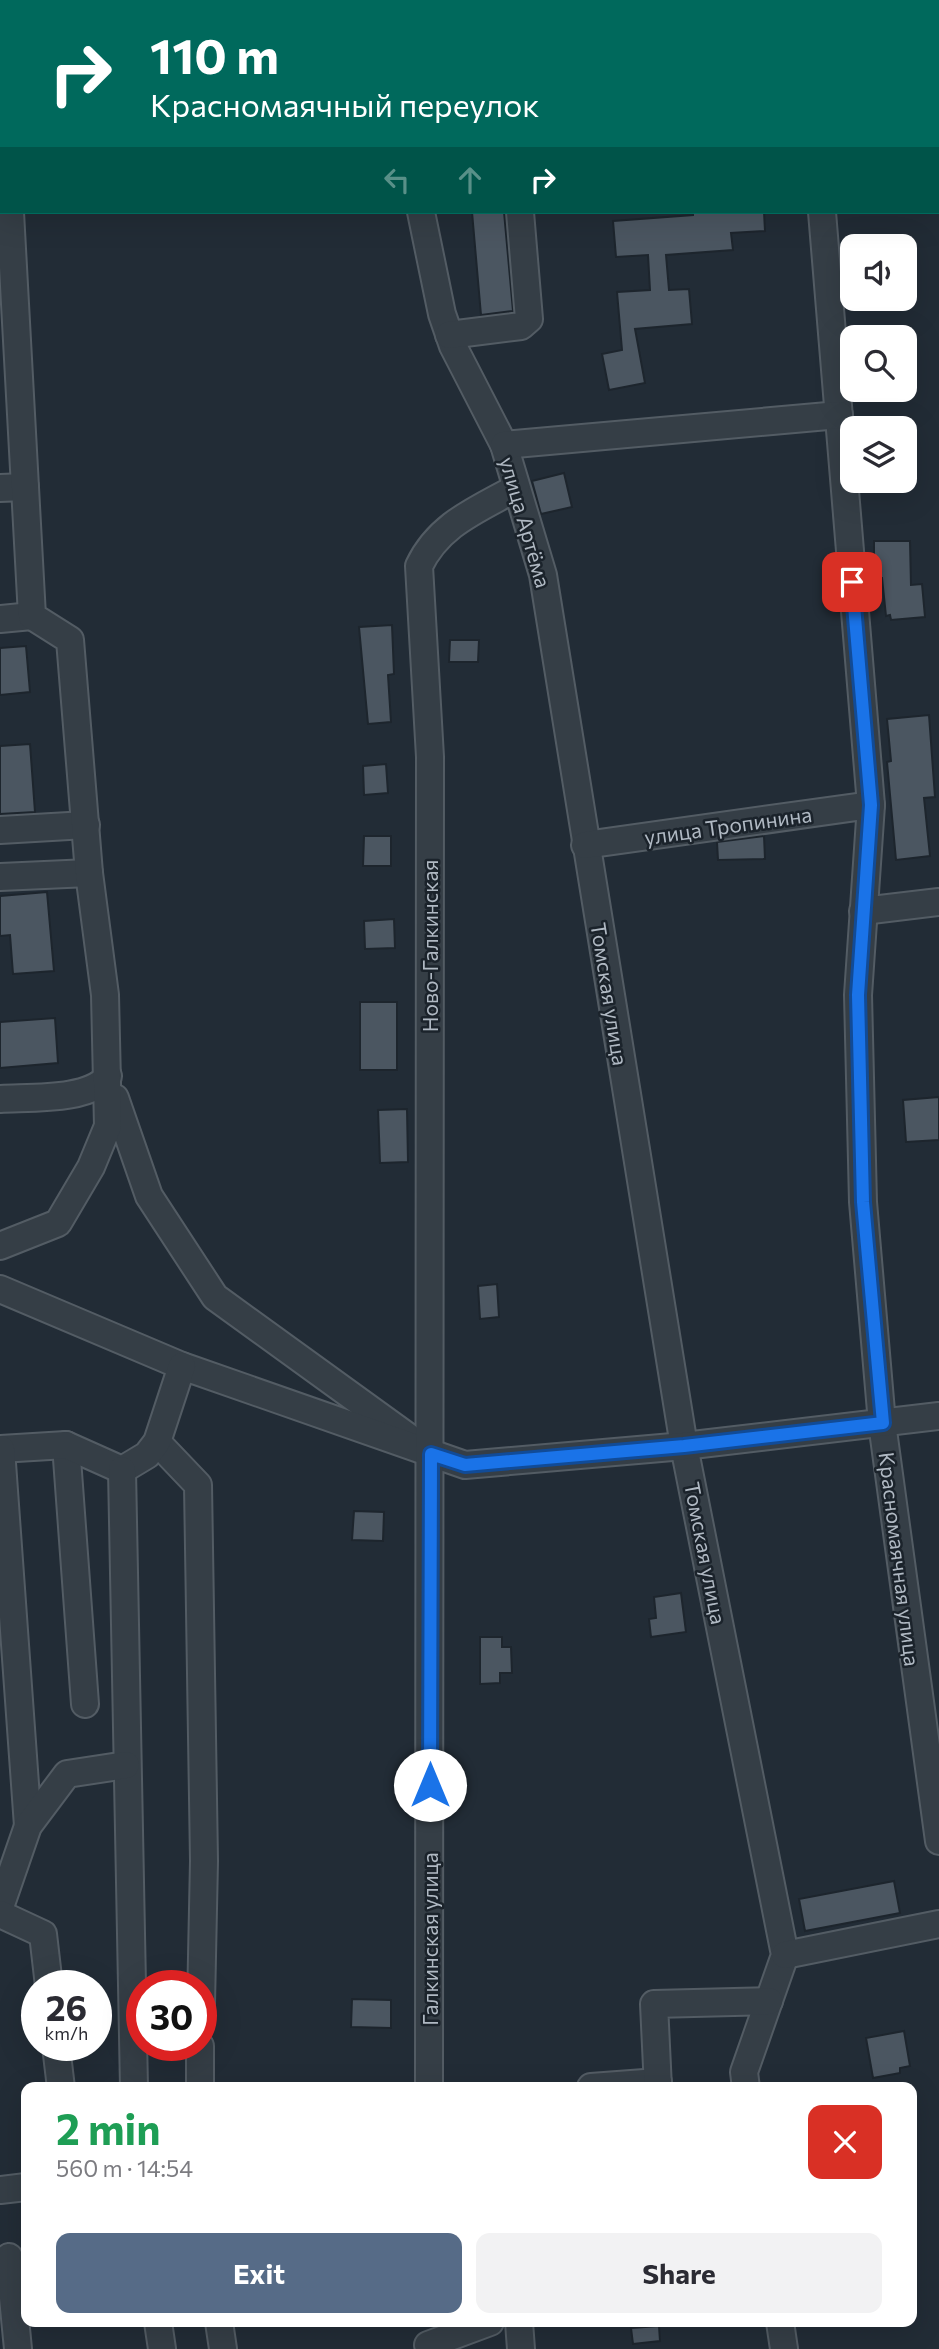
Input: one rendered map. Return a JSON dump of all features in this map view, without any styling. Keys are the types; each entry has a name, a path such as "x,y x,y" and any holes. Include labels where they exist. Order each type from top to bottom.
{"street":[{"path":"10,214 6,249 13,487 32,616"},
{"name":"улица Артёма","path":"421,214 449,335 504,445 543,575 585,845"},
{"path":"449,335 521,326 529,319 520,214"},
{"name":"Красномаячная улица","path":"822,214 871,805 858,995 863,1202 883,1423 939,1841"},
{"path":"504,445 839,415"},
{"name":"Ново-Галкинская","path":"431,1454 428,946 430,757 419,566 427,550 443,530 516,488"},
{"path":"0,619 32,616 70,640 89,873 105,995 108,1076 108,1126 91,1167 58,1223 0,1246"},
{"name":"улица Тропинина","path":"585,845 871,805"},
{"path":"0,830 86,825"},
{"name":"Томская улица","path":"585,845 684,1446 785,1955"},
{"path":"0,877 89,873"},
{"path":"863,905 939,902"},
{"path":"108,1076 149,1196 215,1297 431,1454"},
{"path":"0,1099 89,1092 102,1084 108,1076"},
{"path":"0,1289 182,1366 465,1465 684,1446 939,1416"},
{"path":"122,1470 148,1455 157,1443 182,1366"},
{"path":"157,1443 198,1485 204,1861 202,1970"},
{"path":"28,1826 1,1449 66,1445 122,1470"},
{"path":"66,1445 85,1703"},
{"name":"Галкинская улица","path":"429,2082 431,1454"},
{"path":"122,1470 134,2082"},
{"path":"0,1907 28,1826 67,1774 126,1765"},
{"path":"0,1914 43,1934 47,1970"},
{"path":"745,2082 744,2072 785,1955 939,1924"},
{"path":"658,2082 654,2004 769,2001"},
{"path":"58,2061 60,2082"},
{"path":"200,2061 200,2082"},
{"path":"0,2190 21,2188"},
{"path":"12,2256 18,2349"},
{"path":"159,2327 162,2349"},
{"path":"220,2327 223,2349"},
{"path":"428,2339 472,2327"},
{"path":"519,2327 521,2349"},
{"path":"781,2327 784,2349"}],"building":[{"path":"472,214 504,214 513,311 481,315"},
{"path":"764,214 765,231 731,233 733,250 666,255 669,290 689,289 692,324 635,329 645,383 609,390 602,354 622,350 617,292 650,290 648,255 616,257 613,221 693,215"},
{"path":"564,473 572,507 541,514 532,481"},
{"path":"874,541 910,541 911,585 922,584 925,617 891,620 890,615 886,616 882,578 874,578"},
{"path":"392,625 394,674 388,675 391,722 368,724 359,627"},
{"path":"450,640 479,640 478,662 449,662"},
{"path":"26,646 30,692 0,695 0,648"},
{"path":"929,715 935,797 924,798 930,856 896,860 887,762 891,761 887,719"},
{"path":"30,744 35,812 0,814 0,746"},
{"path":"386,764 388,793 364,795 363,766"},
{"path":"364,836 391,836 391,866 363,866"},
{"path":"764,836 765,859 718,860 717,842"},
{"path":"47,892 54,971 13,974 10,935 0,936 0,896"},
{"path":"394,919 395,948 365,949 364,921"},
{"path":"360,1002 397,1002 397,1070 360,1070"},
{"path":"55,1018 58,1063 0,1068 0,1022"},
{"path":"939,1097 939,1140 906,1142 903,1100"},
{"path":"407,1109 408,1162 380,1163 378,1110"},
{"path":"497,1284 499,1317 480,1319 478,1286"},
{"path":"354,1511 384,1512 383,1541 352,1540"},
{"path":"681,1593 686,1632 651,1637 649,1619 656,1618 654,1597"},
{"path":"480,1637 502,1637 502,1647 511,1647 512,1673 500,1673 500,1683 480,1684"},
{"path":"894,1881 900,1913 805,1931 799,1899"},
{"path":"352,1999 391,2000 391,2028 351,2027"},
{"path":"904,2031 910,2066 900,2068 900,2073 873,2078 866,2038"},
{"path":"659,2327 660,2341 633,2344 631,2328"}],"route":[{"path":"430,1785 431,1454 465,1465 684,1446 883,1423 863,1202 858,995 871,805 852,582"}]}
